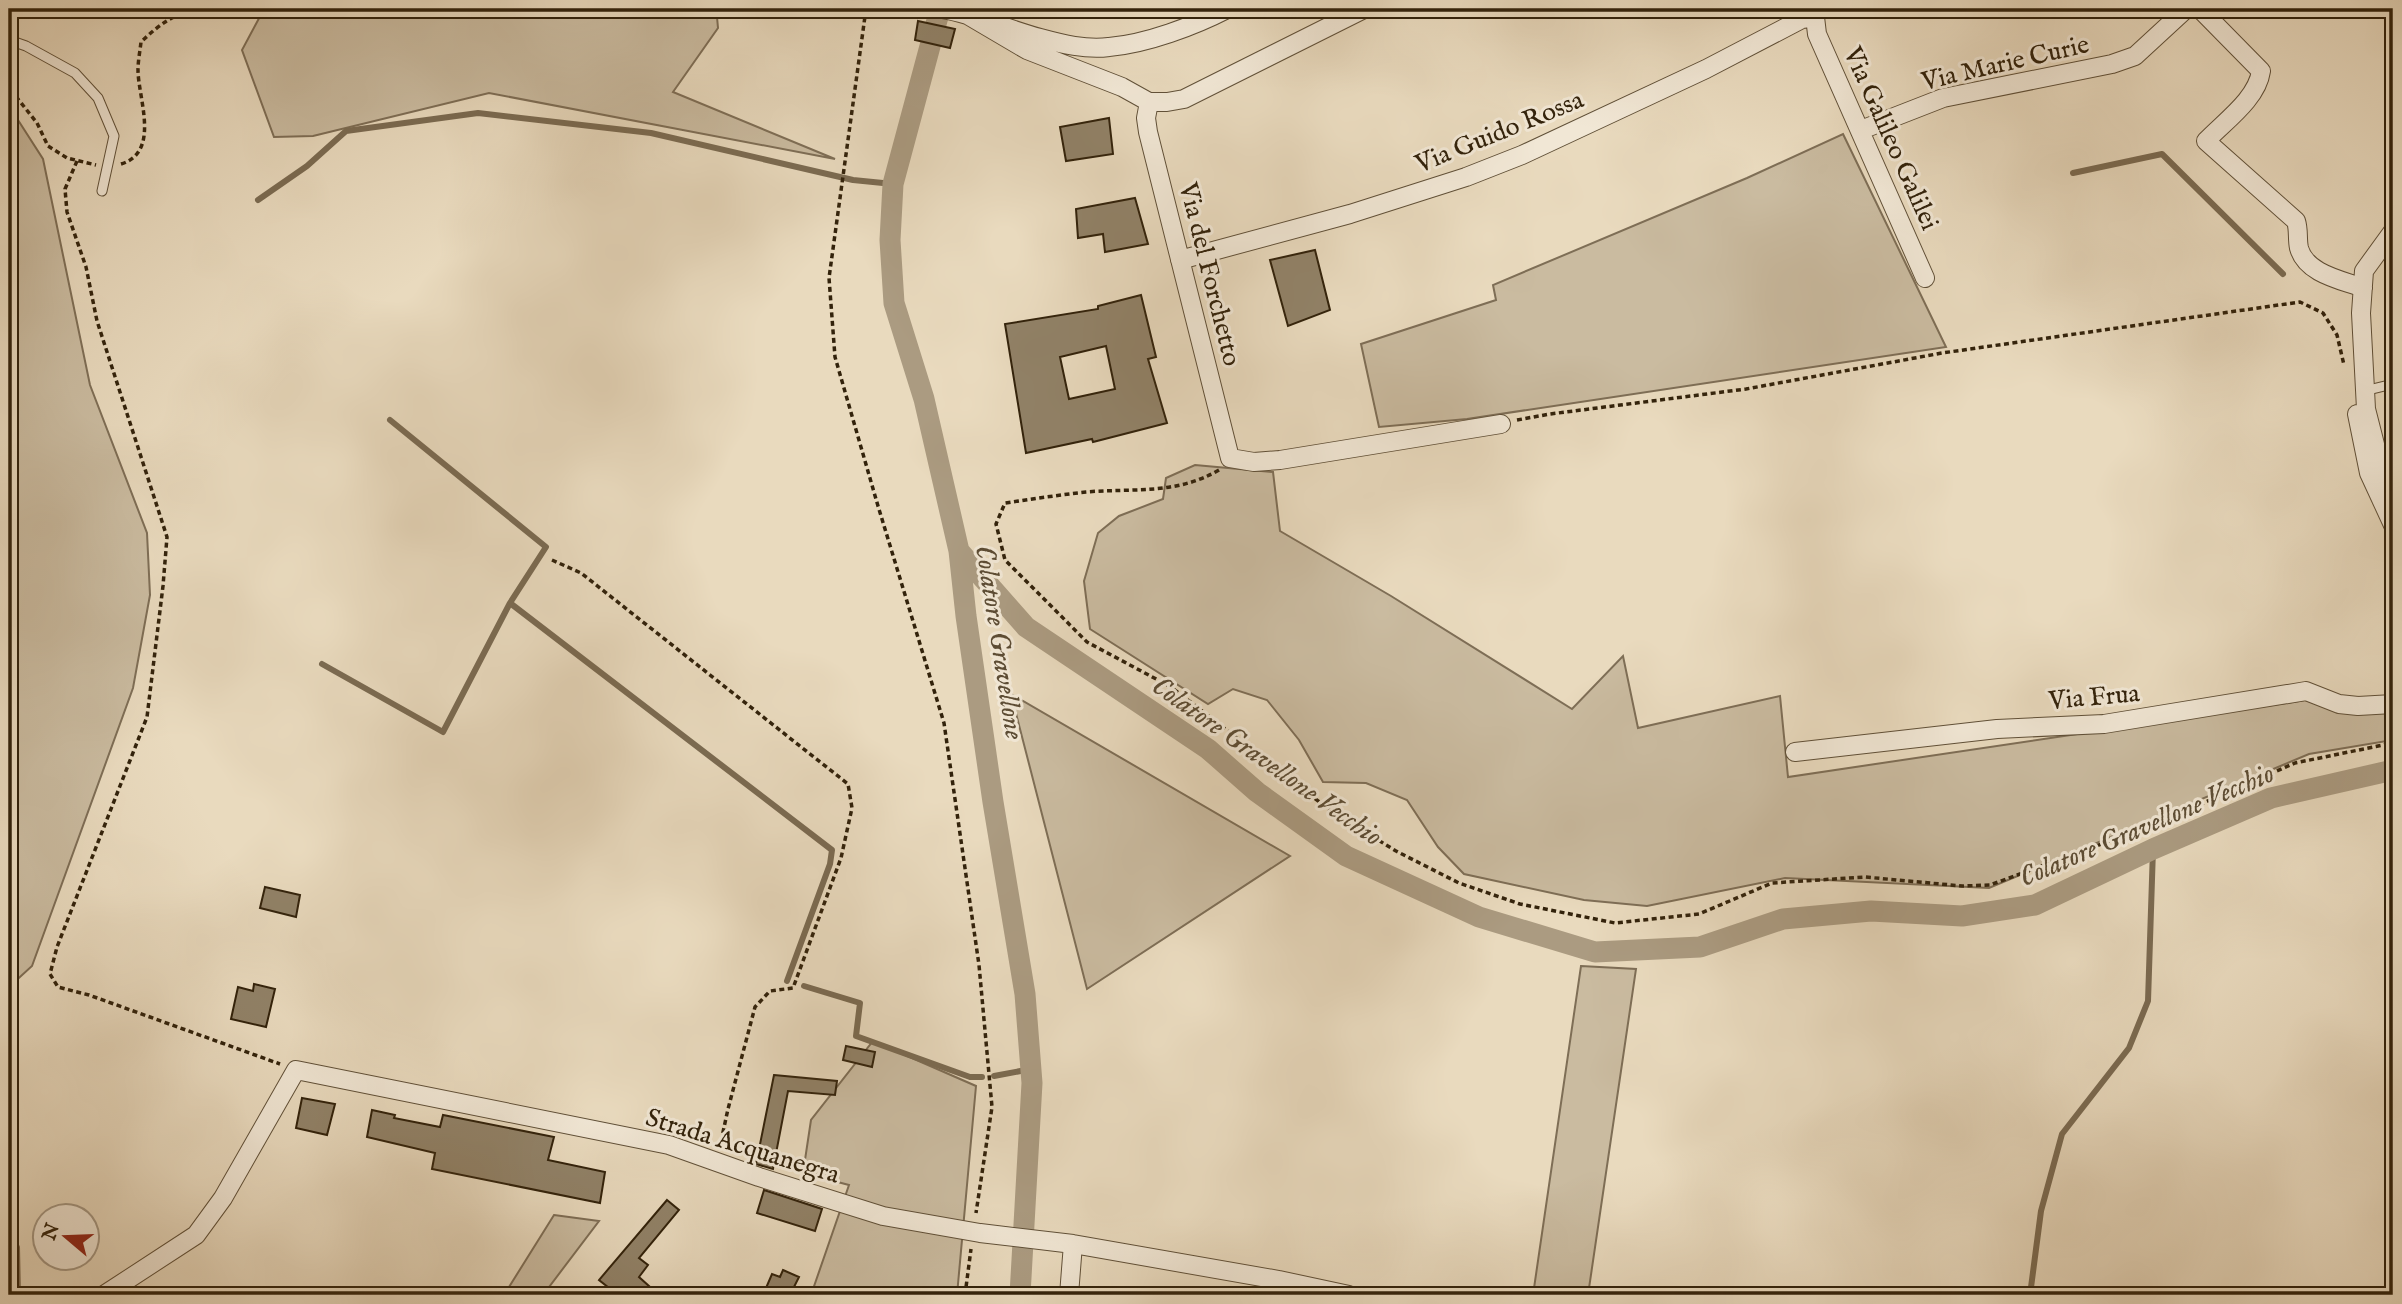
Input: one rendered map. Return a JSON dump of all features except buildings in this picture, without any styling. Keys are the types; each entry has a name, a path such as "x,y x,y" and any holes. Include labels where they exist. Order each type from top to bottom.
{"street":[{"path":"942,9 964,13 1073,46 1109,48 1194,24 1227,9"},
{"path":"964,13 1027,50 1122,87 1149,102 1167,102 1184,99 1364,9"},
{"name":"Via Marie Curie","path":"1861,130 1943,97 2112,64 2135,56 2186,9"},
{"path":"2200,9 2261,71 2259,83 2250,95 2206,141 2295,221 2300,249 2306,261 2319,271 2363,288"},
{"name":"Via Galileo Galilei","path":"1816,13 1817,34 1925,278"},
{"name":"Via Guido Rossa","path":"1180,260 1350,214 1466,177 1522,155 1706,69 1816,13"},
{"name":"Via del Forchetto","path":"1149,102 1147,132 1230,458"},
{"path":"2393,231 2364,271 2361,313 2364,391 2381,468 2393,494"},
{"path":"2364,391 2357,416 2369,473 2393,525"},
{"path":"1230,458 1254,462 1280,460 1501,424"},
{"name":"Via Frua","path":"1795,752 1997,729 2104,724 2306,691 2339,705 2393,704"},
{"path":"104,1295 196,1235 223,1198 296,1070"},
{"name":"Strada Acquanegra","path":"296,1070 669,1145 883,1216 976,1232 1073,1244 1349,1295"},
{"path":"1069,1295 1073,1244"}],"lane":[{"path":"9,40 26,46 75,73 98,99 114,136 102,191"},
{"path":"2364,391 2393,384"}],"path":[{"path":"767,9 823,14 846,9"},
{"path":"866,9 830,278 835,357 944,723 979,965 992,1107 965,1295"},
{"path":"77,161 65,189 67,212 86,267 97,321 167,537 147,717 57,947 50,974 58,987 89,995 296,1070"},
{"path":"1501,424 1550,414 1746,389 1955,351 2300,302 2323,313 2337,335 2344,367"},
{"path":"1230,458 1220,470 1201,481 1167,489 1087,492 1005,503 996,524 1005,559 1087,642 1171,687 1331,811 1396,852 1459,883 1520,904 1615,923 1699,914 1772,883 1865,877 1962,886 1990,884 2153,825 2295,763 2393,744"},
{"path":"552,560 581,573 848,785 852,808 841,858 830,891 793,988 770,991 755,1007 717,1162"}],"shaded area":[{"path":"264,9 686,9 717,17 718,28 673,92 835,159 489,93 313,136 274,137 242,50"},
{"path":"9,106 43,159 90,385 147,533 150,595 133,688 32,966 9,987"},
{"path":"1843,134 1946,347 1467,419 1379,427 1361,344 1496,300 1493,285 1747,178"},
{"path":"1195,465 1273,472 1280,531 1391,596 1572,709 1623,656 1638,728 1780,696 1788,777 2306,700 2330,709 2393,713 2393,740 2309,754 1989,888 1785,878 1647,906 1584,900 1464,874 1438,847 1407,800 1366,783 1323,782 1299,740 1267,700 1233,689 1208,704 1090,629 1084,581 1098,533 1119,516 1163,499 1166,478"},
{"path":"1011,694 1290,856 1087,989"},
{"path":"1581,966 1636,969 1588,1295 1533,1295"},
{"path":"873,1041 976,1086 957,1295 811,1295 849,1185 803,1173 811,1120"},
{"path":"554,1215 599,1221 543,1295 504,1295"},
{"path":"9,1226 19,1247 20,1295 9,1295"}],"waterway":[{"name":"Colatore Gravellone","path":"940,9 893,184 890,240 894,303 924,399 959,551 993,802 1025,994 1032,1083 1020,1295"},
{"path":"258,200 307,166 346,131 478,113 651,133 853,180 893,184"},
{"path":"2073,173 2162,154 2283,274"},
{"path":"322,664 443,732 510,603 546,547 390,420"},
{"name":"Colatore Gravellone Vecchio","path":"959,551 1026,627 1208,749 1257,792 1346,856 1479,917 1595,952 1700,947 1783,919 1871,911 1962,916 2035,905 2153,849 2271,798 2393,770"},
{"path":"510,603 832,850 830,864 787,981"},
{"path":"2030,1295 2041,1211 2062,1134 2129,1048 2148,1001 2153,849"},
{"path":"804,986 860,1003 856,1036 970,1077 982,1077"},
{"path":"994,1076 1031,1069"}]}
